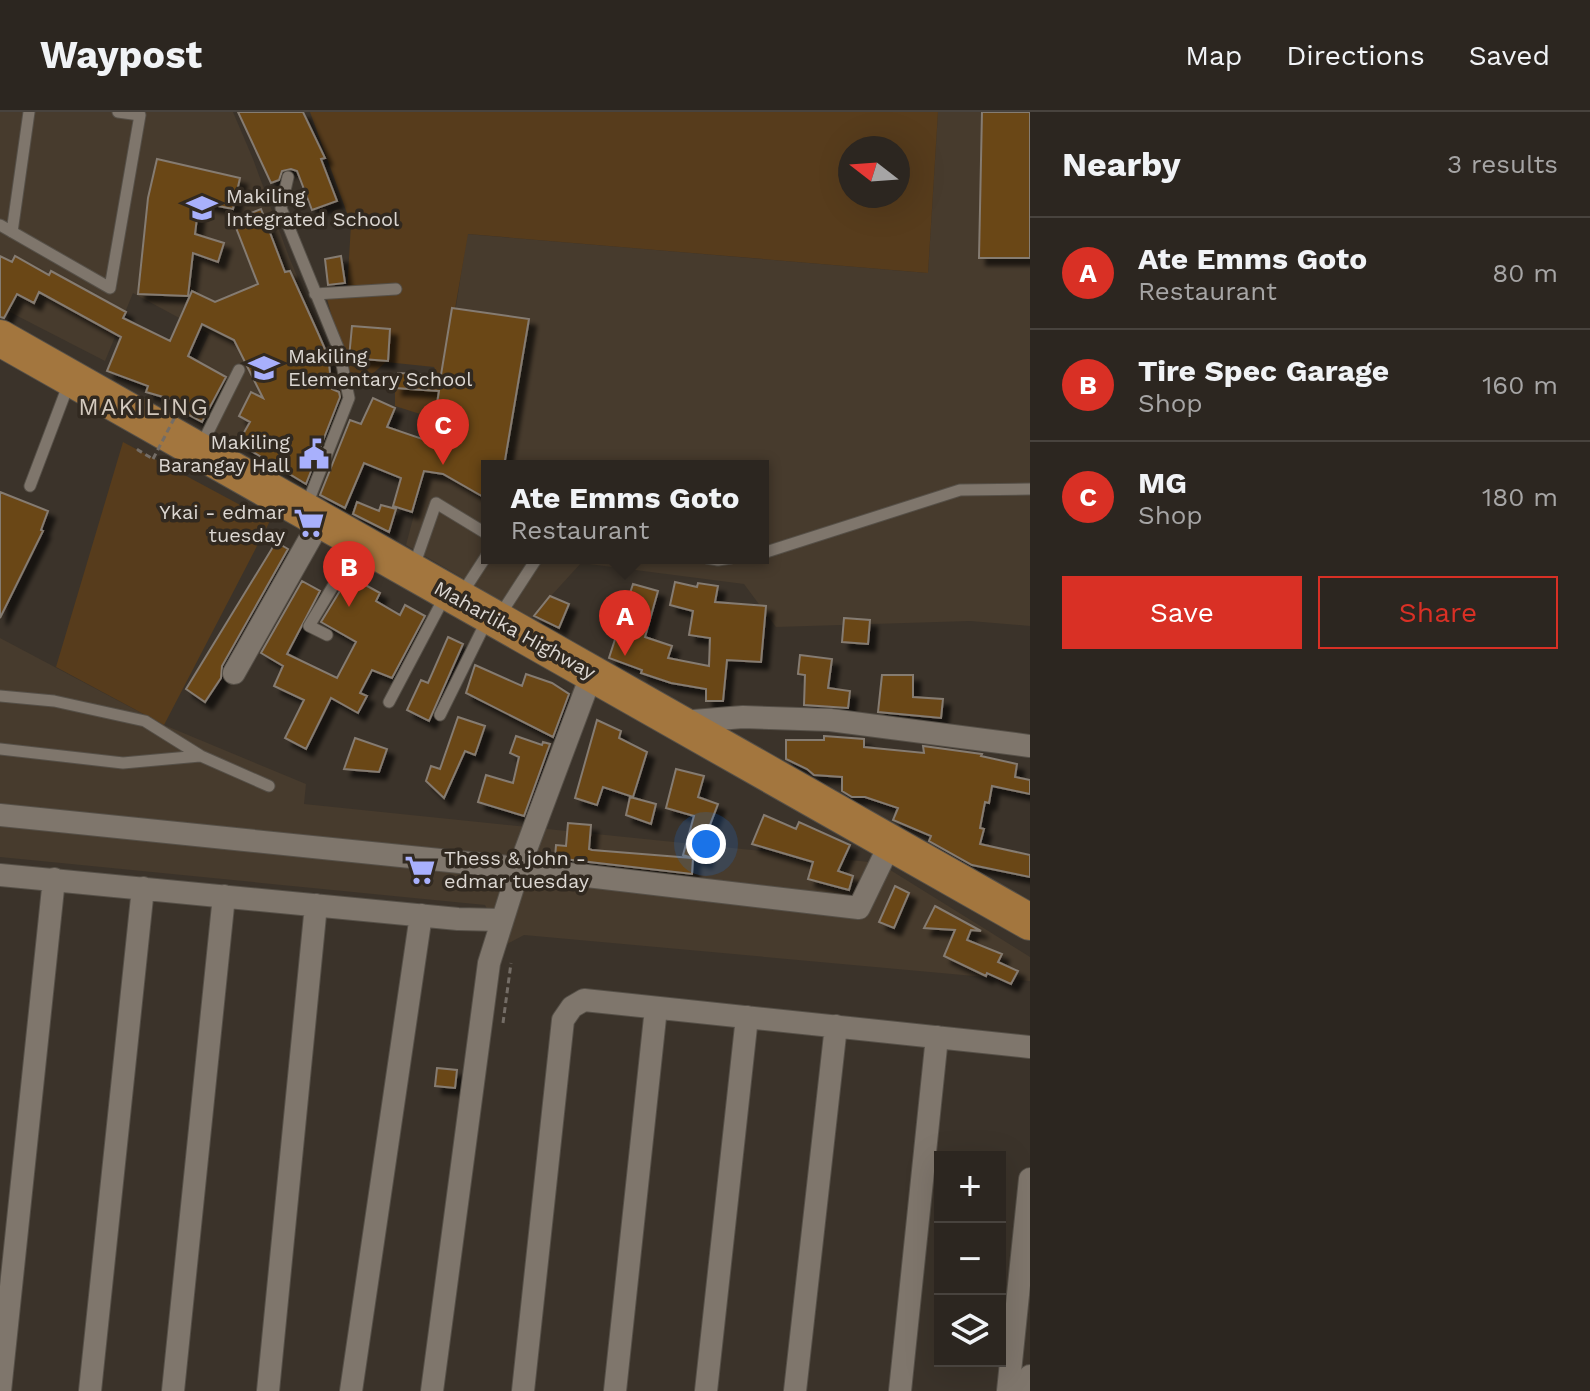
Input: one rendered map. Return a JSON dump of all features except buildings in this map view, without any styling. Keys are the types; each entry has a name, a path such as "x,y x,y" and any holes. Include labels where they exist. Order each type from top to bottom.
{"highway":[{"name":"Maharlika Highway","path":"0,339 1030,922"}],"street":[{"path":"234,673 312,516"},
{"path":"432,1391 489,963 519,868 592,673"},
{"path":"678,722 743,717 830,720 1030,746"},
{"path":"0,815 519,868 859,908 890,844"},
{"path":"0,875 501,920"},
{"path":"0,1391 54,879"},
{"path":"90,1391 143,888"},
{"path":"173,1391 224,896"},
{"path":"268,1391 316,905"},
{"path":"351,1391 421,915"},
{"path":"523,1391 563,1020 572,1007 584,1000 1030,1047"},
{"path":"615,1391 656,1008"},
{"path":"706,1391 747,1017"},
{"path":"795,1391 836,1026"},
{"path":"900,1391 937,1037"},
{"path":"1008,1391 1030,1179"},
{"path":"1028,1391 1030,1376"}],"lane":[{"path":"12,232 29,112"},
{"path":"0,225 110,288 140,115 118,112"},
{"path":"288,177 281,208 339,350 349,398 312,516"},
{"path":"315,294 396,289"},
{"path":"198,451 239,370"},
{"path":"30,486 71,379"},
{"path":"769,551 960,490 1030,489"},
{"path":"412,573 436,503 481,530"},
{"path":"327,635 309,626 359,542"},
{"path":"440,715 485,564"},
{"path":"389,702 473,607 511,594 533,564"},
{"path":"0,696 54,701 145,721 201,756 269,786"},
{"path":"0,749 123,763 201,756"}],"path":[{"path":"138,450 153,459 177,413"}],"shaded area":[{"path":"0,112 233,112 348,397 335,429 321,422 293,478 174,407 209,334 133,293 105,361 0,307"},
{"path":"310,112 938,112 928,273 468,234 439,420 395,406 395,389 436,391 438,376 434,367 386,362 370,376 347,372 326,295 347,293 351,224"},
{"path":"938,112 1030,112 1030,626 970,621 776,627 744,584 589,564 769,564 769,460 481,460 481,564 580,564 531,618 406,545 439,420 467,234 928,273"},
{"path":"123,442 270,521 164,725 56,667"},
{"path":"0,638 164,725 306,784 304,804 879,863 1030,957 1030,981 524,935 505,945 485,905 0,857"}],"place":[{"name":"Makiling Integrated School","path":"202,208"},
{"name":"Makiling Elementary School","path":"264,368"},
{"name":"Makiling Barangay Hall","path":"314,454"},
{"name":"MG","path":"443,465"},
{"name":"Ykai - edmar tuesday","path":"309,523"},
{"name":"Tire Spec Garage","path":"349,607"},
{"name":"Ate Emms Goto","path":"625,656"},
{"name":"Thess & john - edmar tuesday","path":"420,870"}],"district":[{"name":"MAKILING","path":"144,407"}]}
